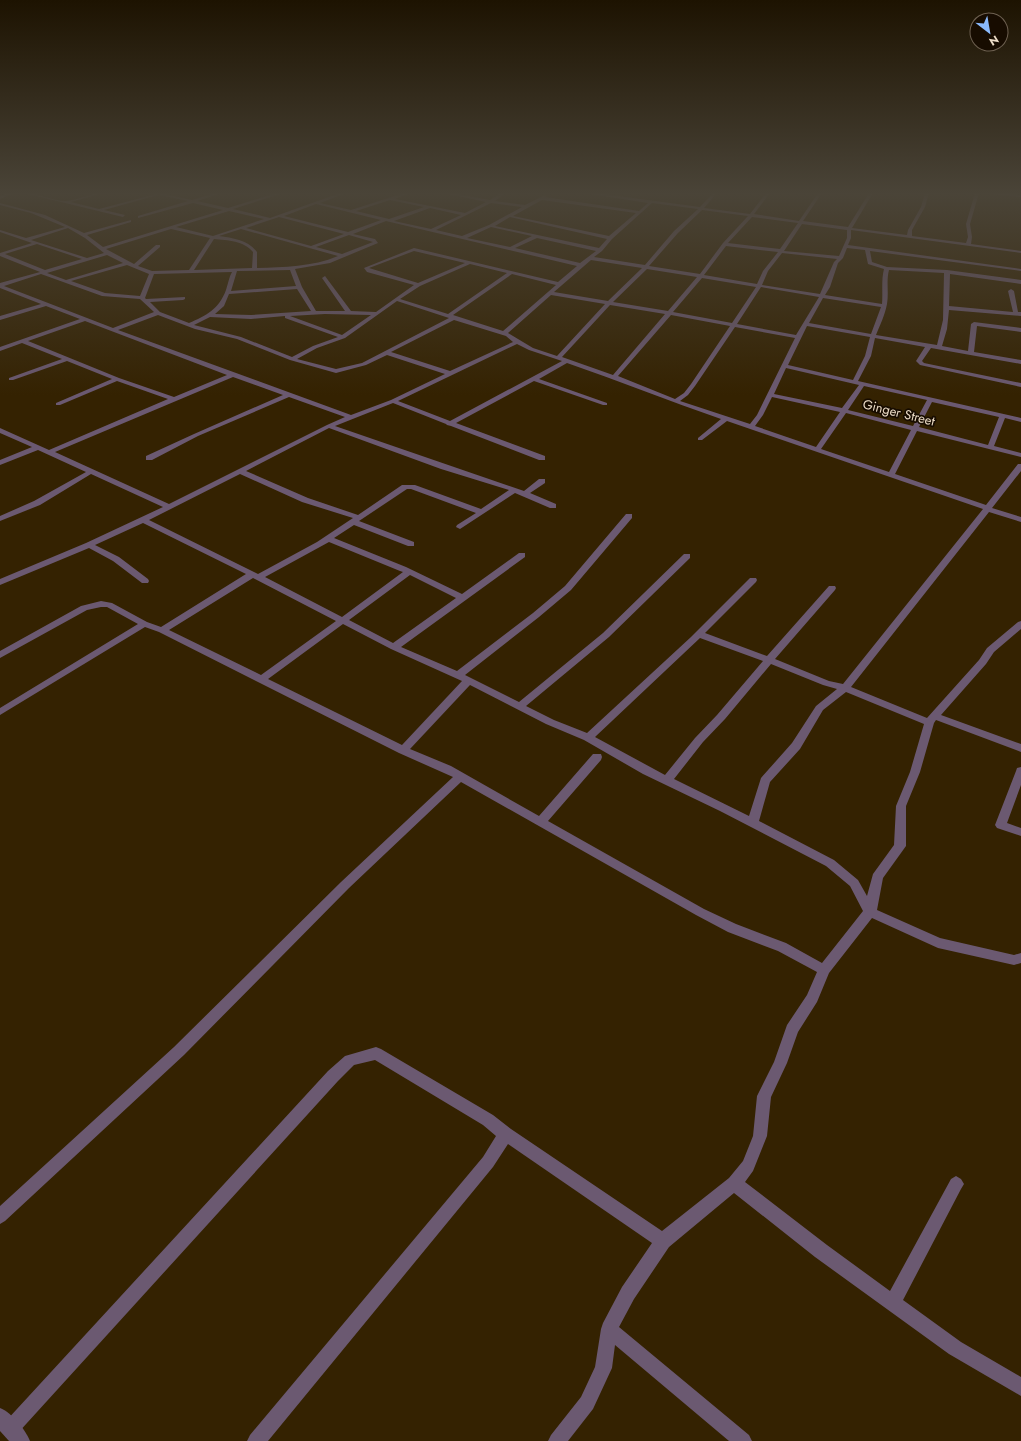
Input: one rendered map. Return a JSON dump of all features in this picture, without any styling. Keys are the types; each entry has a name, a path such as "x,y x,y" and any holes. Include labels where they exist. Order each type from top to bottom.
{"street":[{"path":"14,260 104,295 144,300 183,298"},
{"path":"0,286 83,260"},
{"path":"123,260 140,270 152,273 292,268 332,260"},
{"path":"135,266 142,260"},
{"path":"190,272 199,260"},
{"path":"254,270 255,260"},
{"path":"386,260 366,268 366,270 418,285"},
{"path":"457,260 559,284"},
{"path":"560,260 581,265"},
{"path":"503,334 587,260"},
{"path":"604,260 884,306"},
{"path":"559,357 610,302 652,260"},
{"path":"614,377 670,313 713,260"},
{"path":"675,401 686,394 693,385 759,286 766,271 774,260"},
{"path":"752,427 760,416 771,395 798,337 822,296 836,262 838,260"},
{"path":"869,260 870,263 887,268 947,272 1021,282"},
{"path":"992,260 1021,270"},
{"path":"67,281 129,263"},
{"path":"292,359 315,347 343,337 418,285 468,263"},
{"path":"292,268 299,287 315,313"},
{"path":"855,381 868,356 873,336 884,306 886,286 884,280 887,268"},
{"path":"211,316 220,306 228,293 229,281 235,270"},
{"path":"939,348 944,333 948,308 947,272"},
{"path":"144,300 152,273"},
{"path":"144,300 158,313 189,325 239,338 292,359 336,371 360,365 450,317 510,273"},
{"path":"325,278 349,313"},
{"path":"0,286 112,330 350,417"},
{"path":"228,293 299,287"},
{"path":"948,308 1018,314 1011,291"},
{"path":"550,293 610,302 798,337"},
{"path":"396,299 511,336 517,342 531,349 559,357 675,401 1021,520"},
{"path":"0,318 46,304"},
{"path":"112,330 158,313"},
{"path":"189,325 211,316 282,316 315,313 377,314"},
{"path":"282,316 343,337"},
{"path":"0,349 85,319"},
{"path":"805,324 1021,362"},
{"path":"971,353 974,324 1021,330"},
{"path":"22,341 116,379 173,399"},
{"path":"0,582 89,545 143,520 329,426 393,402 517,342"},
{"path":"929,346 919,361 922,364 1021,384"},
{"path":"385,352 452,374"},
{"path":"11,380 68,359"},
{"path":"449,424 567,360"},
{"path":"784,366 1021,420"},
{"path":"49,452 234,374"},
{"path":"58,404 116,379"},
{"path":"534,379 604,404"},
{"path":"818,449 863,383"},
{"path":"149,458 196,435 290,394"},
{"name":"Ginger Street","path":"771,395 845,411 1021,455"},
{"path":"891,475 930,400"},
{"path":"393,402 542,458"},
{"path":"990,447 1003,416"},
{"path":"700,439 725,418"},
{"path":"329,426 514,490 553,506"},
{"path":"0,430 169,507"},
{"path":"0,463 38,447"},
{"path":"753,823 765,780 796,746 819,708 845,688 1021,466"},
{"path":"0,519 37,503 92,471"},
{"path":"240,471 411,544"},
{"path":"524,494 542,481"},
{"path":"162,630 256,576 329,539 405,487 481,512"},
{"path":"460,527 514,490"},
{"path":"458,675 536,615 568,588 628,516"},
{"path":"143,520 394,647 469,680 556,725 588,738 647,771 830,863 854,883 870,912 938,943 1014,960 1021,958"},
{"path":"329,539 409,572 462,598"},
{"path":"89,545 116,559 145,581"},
{"path":"394,647 522,555"},
{"path":"520,706 606,634 687,556"},
{"path":"261,680 409,572"},
{"path":"588,738 699,634 753,580"},
{"path":"667,780 699,740 721,717 745,687 832,588"},
{"path":"0,655 84,608 101,604 109,606 144,624 162,630 403,750 447,769 700,912 732,928 782,947 824,970"},
{"path":"0,712 144,624"},
{"path":"557,1441 587,1403 603,1368 609,1329 628,1293 663,1240 734,1183 748,1166 760,1136 764,1096 780,1063 792,1029 812,998 824,970 870,912 877,877 900,846 901,806 915,772 918,758 932,719 983,662 990,650 1021,624"},
{"path":"699,634 770,660 826,683 845,688 932,719 1021,748"},
{"path":"403,750 469,680"},
{"path":"540,822 597,757"},
{"path":"1021,771 1001,825 1021,832"},
{"path":"0,1216 178,1051 345,885 460,777"},
{"path":"11,1429 333,1076 350,1060 376,1053 488,1120 506,1134 663,1240"},
{"path":"256,1441 488,1162 506,1134"},
{"path":"734,1183 822,1251 955,1348 1021,1387"},
{"path":"892,1303 956,1184"},
{"path":"609,1329 743,1441"}]}
